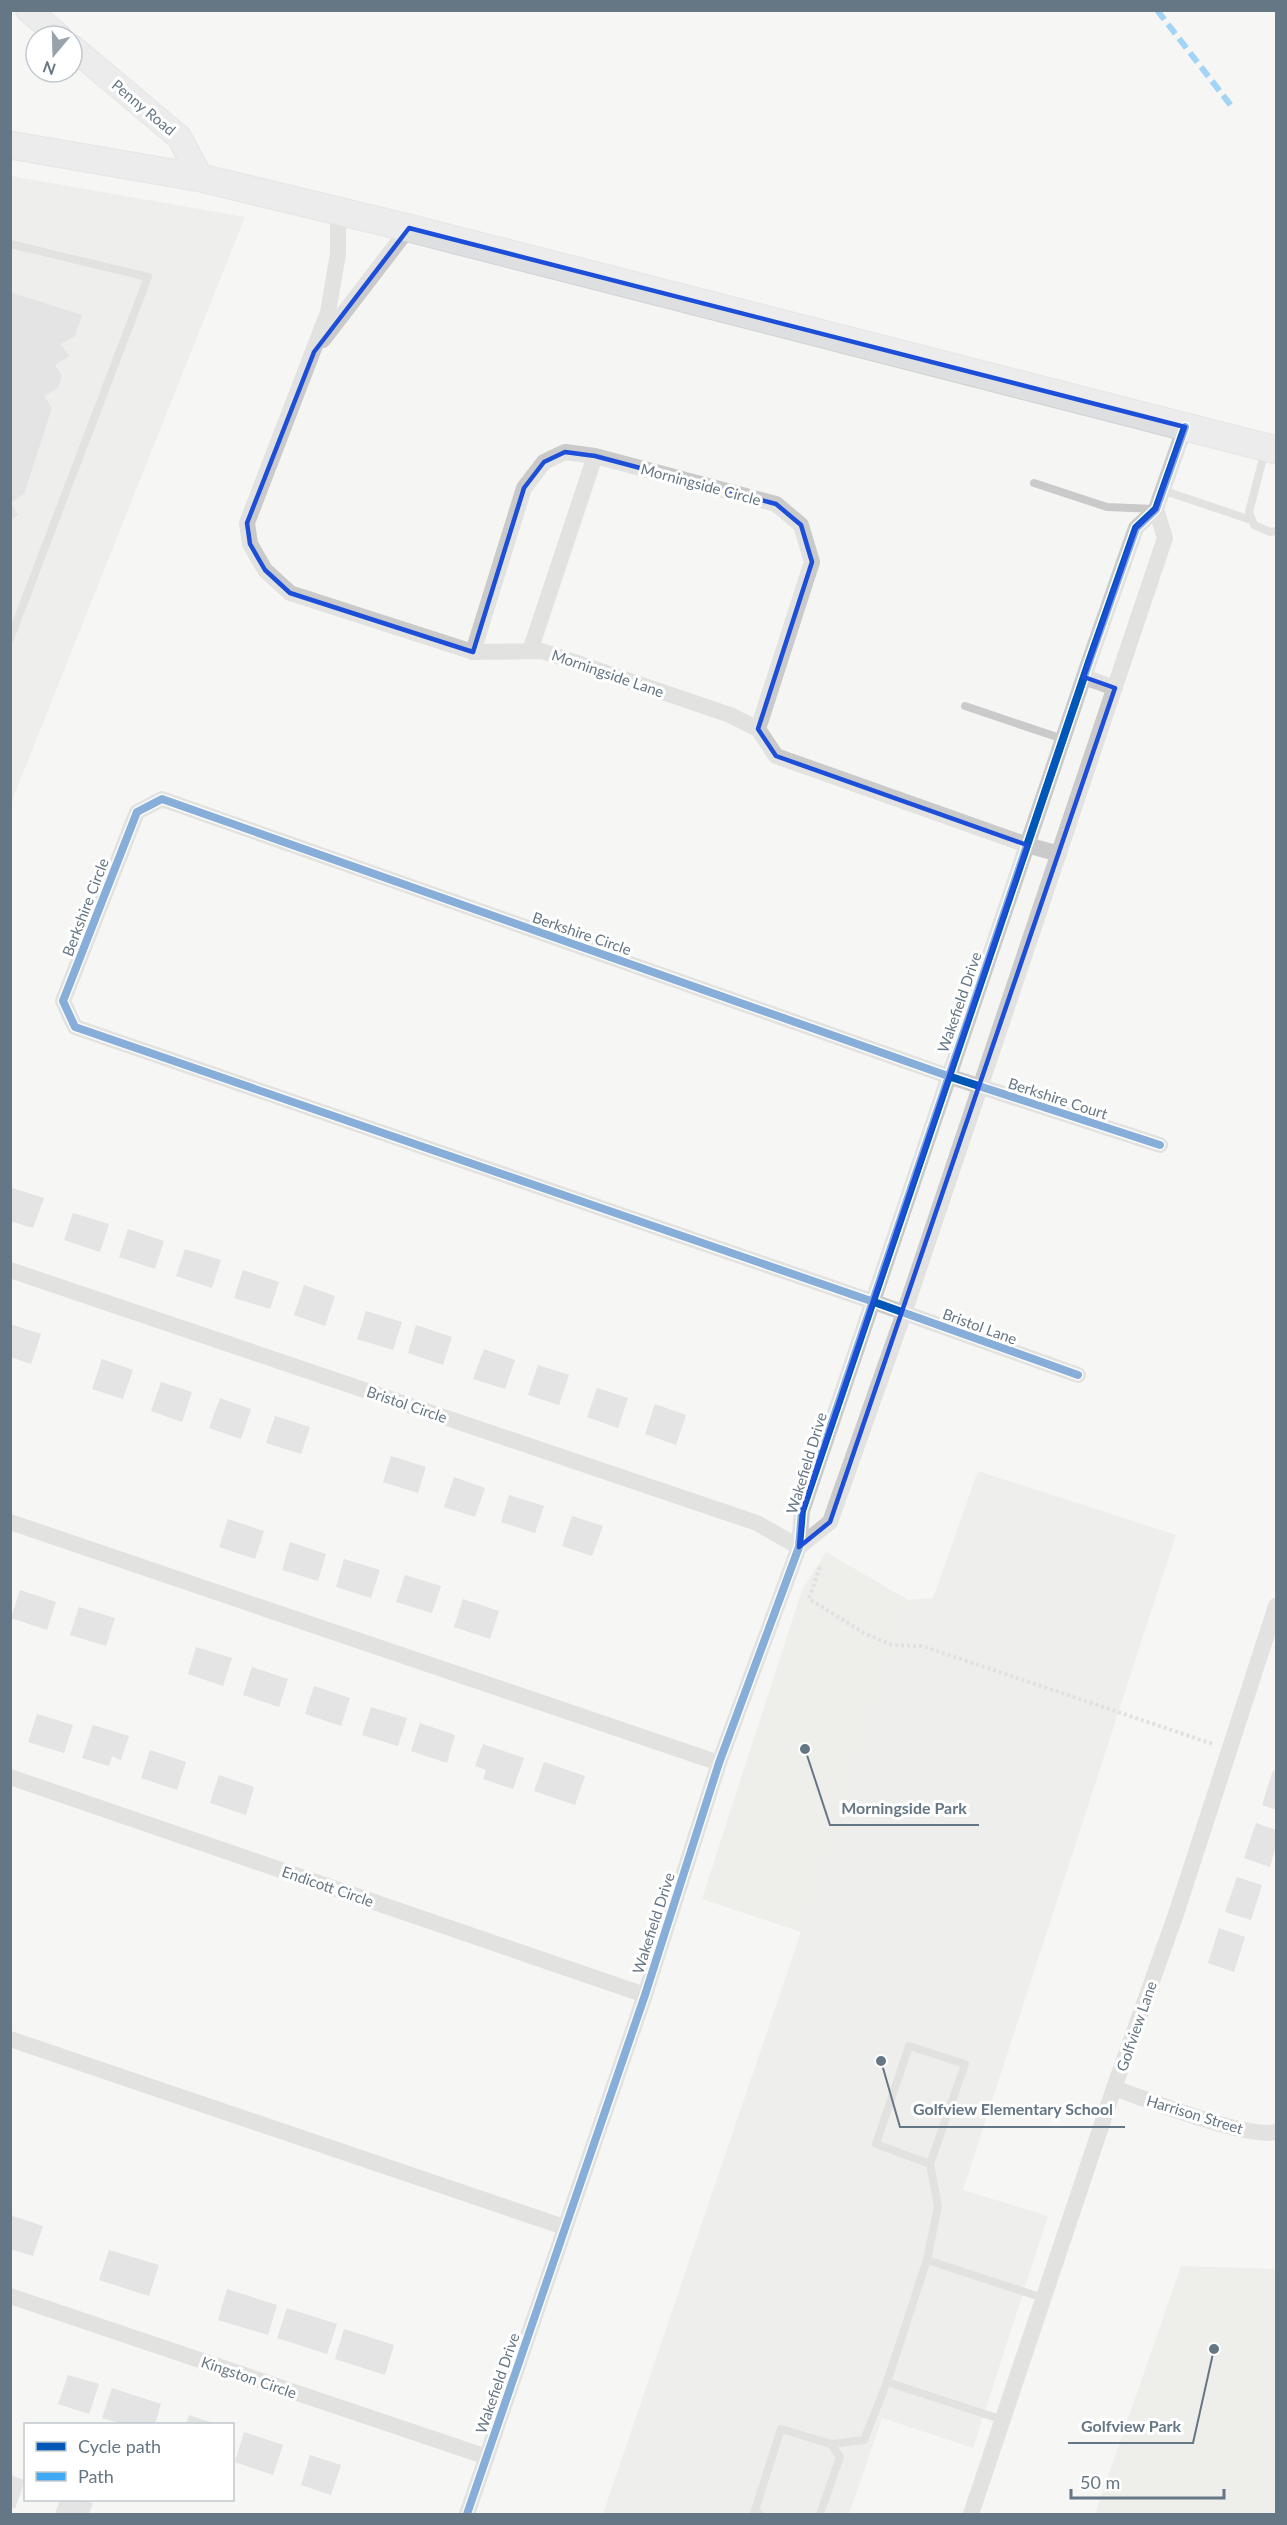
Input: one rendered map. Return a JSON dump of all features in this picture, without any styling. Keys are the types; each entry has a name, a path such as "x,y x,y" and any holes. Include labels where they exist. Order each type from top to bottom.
{"main road":[{"path":"10,145 201,178 338,213 409,228 1271,449"}],"street":[{"path":"28,10 45,24"},
{"name":"Penny Road","path":"84,57 179,137 201,178"},
{"name":"Morningside Lane","path":"338,213 338,254 328,312 247,523 250,544 265,570 290,593 473,652 542,651 730,715 758,729 776,756 1027,845 1059,854"},
{"name":"Morningside Lane","path":"314,352 409,228"},
{"name":"Wakefield Drive","path":"467,2514 645,1995 719,1762 799,1547 802,1511 1084,677 1136,528 1156,509 1185,427"},
{"name":"Morningside Circle","path":"473,652 524,488 544,462 565,452 596,456 776,504 801,525 812,562 758,729"},
{"path":"530,651 596,456"},
{"path":"799,1547 830,1522 904,1313 1166,538 1156,509"},
{"path":"1084,677 1115,688"},
{"name":"Berkshire Circle","path":"874,1302 75,1027 63,1001 137,812 162,799 948,1076"},
{"name":"Berkshire Court","path":"948,1076 1160,1145"},
{"name":"Bristol Circle","path":"10,1270 758,1523 799,1547"},
{"name":"Bristol Lane","path":"874,1302 1078,1375"},
{"path":"10,1522 719,1762"},
{"name":"Golfview Lane","path":"971,2514 1114,2088 1176,1914 1276,1606"},
{"name":"Endicott Circle","path":"10,1777 645,1995"},
{"path":"10,2039 564,2227"},
{"name":"Harrison Street","path":"1114,2088 1251,2132 1276,2132"},
{"name":"Kingston Circle","path":"10,2296 486,2457"}],"lane":[{"path":"10,244 148,277 10,639"},
{"path":"1271,449 1251,504 1251,520 1261,529 1276,531"},
{"path":"1034,483 1107,507 1156,509"},
{"path":"1162,490 1251,520"},
{"path":"965,706 1063,739"},
{"path":"759,2514 754,2513 781,2429 831,2444 864,2440 887,2382 927,2260 938,2206 930,2164 965,2064 909,2046 876,2144 930,2164"},
{"path":"927,2260 1043,2298"},
{"path":"887,2382 1003,2420"},
{"path":"820,2514 840,2457 831,2444"}],"path":[{"path":"820,1567 809,1599 864,1632 892,1645 922,1646 1228,1749"}],"highlighted area":[{"path":"409,228 1185,427 1156,509 1136,528 1084,677 1115,688 830,1522 799,1547 802,1511 1027,845 776,756 758,729 812,562 801,525 776,504 595,456 565,452 544,462 524,488 473,652 290,593 265,570 250,544 247,523 314,352"}],"shaded area":[{"path":"11,176 245,217 11,803"},
{"path":"978,1471 1176,1535 963,2190 1048,2216 973,2448 882,2418 849,2514 603,2514 801,1932 908,1600 933,1598"},
{"path":"826,1552 908,1600 801,1932 702,1899 802,1590"},
{"path":"1181,2266 1276,2269 1276,2514 1095,2514"}],"building":[{"path":"10,292 82,315 75,336 61,344 69,356 55,365 62,376 58,388 44,396 52,408 24,494 11,503 18,515 10,520"},
{"path":"12,1188 44,1198 33,1228 10,1221"},
{"path":"73,1213 109,1224 100,1252 64,1240"},
{"path":"128,1229 164,1241 155,1269 119,1257"},
{"path":"185,1249 221,1260 212,1288 176,1276"},
{"path":"243,1270 279,1282 270,1309 234,1298"},
{"path":"304,1285 335,1296 325,1326 294,1315"},
{"path":"366,1311 402,1322 393,1350 357,1339"},
{"path":"10,1324 41,1334 31,1364 10,1357"},
{"path":"416,1325 452,1337 443,1365 408,1353"},
{"path":"484,1349 515,1360 505,1389 473,1379"},
{"path":"102,1359 133,1370 123,1399 92,1389"},
{"path":"538,1365 569,1375 559,1405 528,1395"},
{"path":"161,1382 192,1392 182,1422 151,1411"},
{"path":"597,1388 628,1398 618,1428 587,1417"},
{"path":"220,1398 251,1409 241,1439 209,1428"},
{"path":"655,1404 686,1415 676,1445 645,1434"},
{"path":"275,1416 310,1427 301,1454 266,1443"},
{"path":"391,1456 426,1467 418,1493 383,1482"},
{"path":"454,1477 485,1488 475,1517 444,1507"},
{"path":"509,1495 544,1506 535,1533 501,1522"},
{"path":"572,1516 603,1526 592,1556 562,1546"},
{"path":"228,1519 264,1531 255,1559 219,1547"},
{"path":"290,1542 326,1554 318,1581 282,1570"},
{"path":"344,1559 380,1570 371,1598 336,1587"},
{"path":"405,1575 441,1586 432,1613 396,1602"},
{"path":"20,1590 56,1602 47,1630 11,1618"},
{"path":"463,1599 499,1611 490,1639 454,1627"},
{"path":"79,1607 115,1618 106,1646 70,1635"},
{"path":"196,1647 232,1658 223,1686 188,1674"},
{"path":"252,1667 288,1679 279,1707 243,1695"},
{"path":"314,1686 350,1698 341,1726 305,1714"},
{"path":"371,1707 407,1718 398,1746 362,1735"},
{"path":"37,1714 73,1725 64,1753 28,1742"},
{"path":"420,1723 455,1735 447,1763 411,1751"},
{"path":"93,1725 129,1736 121,1760 112,1756 109,1766 82,1758"},
{"path":"483,1744 524,1758 513,1789 483,1779 486,1770 475,1766"},
{"path":"150,1750 186,1762 177,1790 141,1778"},
{"path":"544,1762 585,1776 575,1805 534,1791"},
{"path":"1273,1770 1276,1771 1276,1810 1262,1805"},
{"path":"219,1775 254,1787 246,1815 210,1803"},
{"path":"1256,1823 1276,1830 1276,1845 1270,1867 1244,1858"},
{"path":"1237,1877 1262,1885 1251,1920 1225,1912"},
{"path":"1219,1928 1245,1937 1234,1972 1208,1963"},
{"path":"10,2215 43,2226 33,2256 10,2249"},
{"path":"109,2250 159,2265 149,2296 99,2280"},
{"path":"227,2289 277,2305 268,2335 218,2320"},
{"path":"287,2308 337,2324 327,2354 277,2338"},
{"path":"344,2329 394,2345 385,2375 335,2359"},
{"path":"68,2375 99,2384 89,2414 58,2404"},
{"path":"112,2388 161,2404 155,2423 119,2423 102,2418"},
{"path":"189,2415 213,2423 186,2423"},
{"path":"244,2432 283,2445 273,2475 235,2462"},
{"path":"310,2455 341,2465 331,2495 301,2485"},
{"path":"10,2475 24,2480 24,2483 15,2509 10,2507"},
{"path":"60,2501 93,2503 89,2514 55,2514"}],"marked path":[{"path":"1157,10 1232,107"}],"cycle path":[{"path":"467,2514 645,1995 719,1763 799,1547 802,1511 1090,659 1136,528 1156,509 1185,427"},
{"path":"1078,1375 874,1302 75,1027 63,1001 137,812 162,799 948,1076 1160,1145"}],"place":[{"name":"Morningside Park","path":"805,1749"},
{"name":"Golfview Elementary School","path":"881,2061"},
{"name":"Golfview Park","path":"1214,2349"}]}
